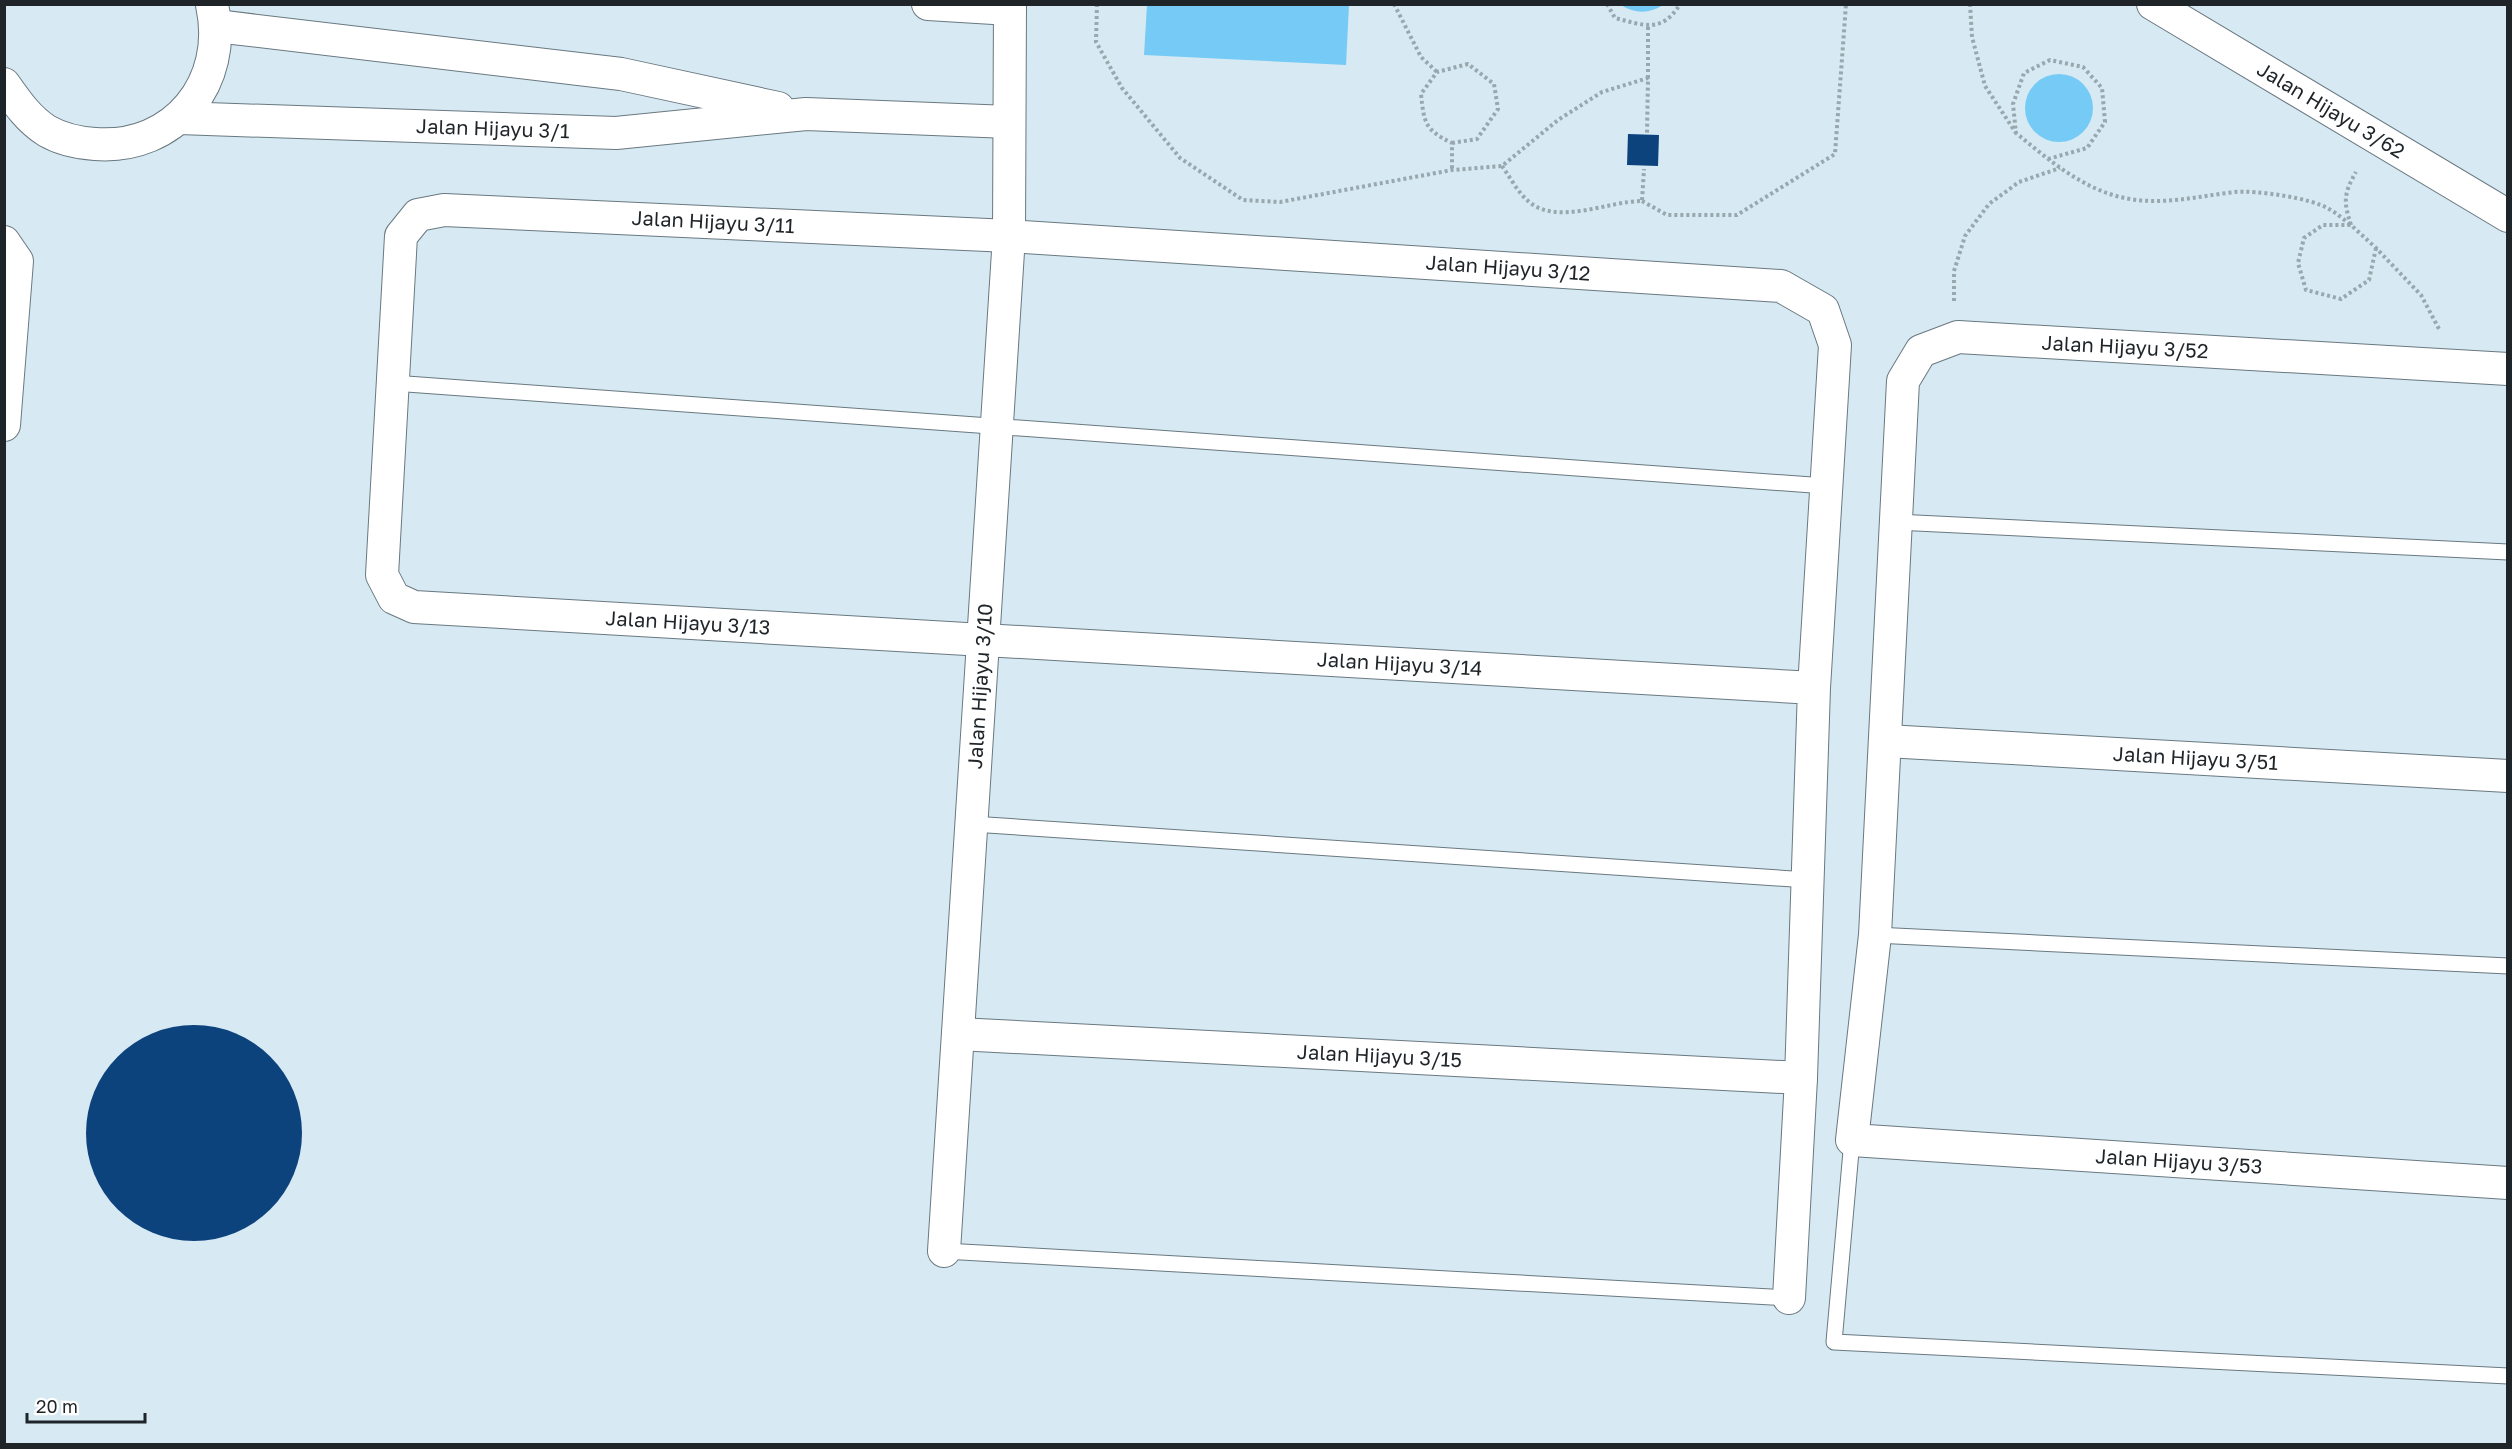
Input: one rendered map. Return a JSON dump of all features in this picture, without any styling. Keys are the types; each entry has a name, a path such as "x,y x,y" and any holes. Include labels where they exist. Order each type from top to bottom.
{"street":[{"path":"928,4 1010,7"},
{"name":"Jalan Hijayu 3/62","path":"2153,4 2508,216"},
{"name":"Jalan Hijayu 3/10","path":"944,1251 1009,236 1010,7"},
{"path":"4,84 21,109 47,131 79,143 115,146 149,137 179,118 202,91 214,60 214,15"},
{"name":"Jalan Hijayu 3/1","path":"214,15 621,74 806,114"},
{"name":"Jalan Hijayu 3/1","path":"179,118 616,133 806,114 1009,122"},
{"name":"Jalan Hijayu 3/11","path":"393,383 401,236 418,215 444,210 1009,236"},
{"name":"Jalan Hijayu 3/12","path":"1009,236 1781,286 1823,310 1835,345 1814,688 1801,1078 1789,1299"},
{"path":"4,425 11,251"},
{"name":"Jalan Hijayu 3/52","path":"1852,1140 1875,935 1903,381 1921,351 1958,337 2508,369"},
{"name":"Jalan Hijayu 3/13","path":"393,383 382,575 394,598 414,608 984,642"},
{"name":"Jalan Hijayu 3/14","path":"984,642 1814,688"},
{"name":"Jalan Hijayu 3/51","path":"1886,741 2508,776"},
{"name":"Jalan Hijayu 3/15","path":"958,1034 1801,1078"},
{"name":"Jalan Hijayu 3/53","path":"1852,1140 2508,1184"}],"lane":[{"path":"393,383 1826,486"},
{"path":"1896,522 2508,552"},
{"path":"972,825 1808,880"},
{"path":"1875,935 2508,966"},
{"path":"1852,1140 1834,1342 2508,1376"},
{"path":"944,1251 1789,1299"}],"path":[{"path":"1097,4 1096,42 1122,88 1180,158 1243,200 1280,202 1452,170 1502,166 1558,120 1602,92 1648,78"},
{"path":"1394,4 1421,57 1437,72"},
{"path":"1607,4 1615,18 1648,27 1671,18 1680,4"},
{"path":"1502,166 1528,201 1546,211 1579,212 1623,201 1642,201 1667,215 1737,215 1835,154 1846,4"},
{"path":"1970,4 1972,37 1984,86 2016,134 2048,159 2090,187 2130,199 2179,201 2237,192 2287,196 2327,208 2351,225 2376,248 2421,295 2439,330"},
{"path":"1647,133 1648,27"},
{"path":"2016,134 2013,104 2024,73 2050,60 2083,67 2102,88 2105,122 2087,148 2048,159"},
{"path":"1468,64 1494,84 1498,109 1477,139 1452,143 1438,136 1424,121 1421,94 1437,72 1468,64"},
{"path":"1452,143 1452,170"},
{"path":"1954,304 1954,271 1965,236 1989,204 2019,182 2061,168"},
{"path":"1642,201 1644,169"},
{"path":"2351,225 2344,206 2346,188 2356,171"},
{"path":"2351,225 2323,225 2304,238 2298,263 2306,290 2341,299 2369,280 2376,248"}],"shaded area":[{"path":"1147,5 1349,5 1346,65 1144,55"},
{"path":"1621,5 1663,5 1642,12"},
{"path":"2059,74 2072,77 2083,84 2090,95 2093,108 2090,121 2083,132 2072,139 2059,142 2046,139 2035,132 2028,121 2025,108 2028,95 2035,84 2046,77"}],"building":[{"path":"1628,134 1659,135 1658,166 1627,165"},
{"path":"183,1025 205,1025 235,1033 254,1043 271,1056 284,1073 294,1092 302,1122 302,1144 294,1174 284,1193 271,1210 254,1223 225,1237 205,1241 183,1241 163,1237 143,1228 125,1217 110,1202 90,1164 86,1144 86,1122 90,1102 99,1082 110,1064 125,1049 163,1029"}]}
